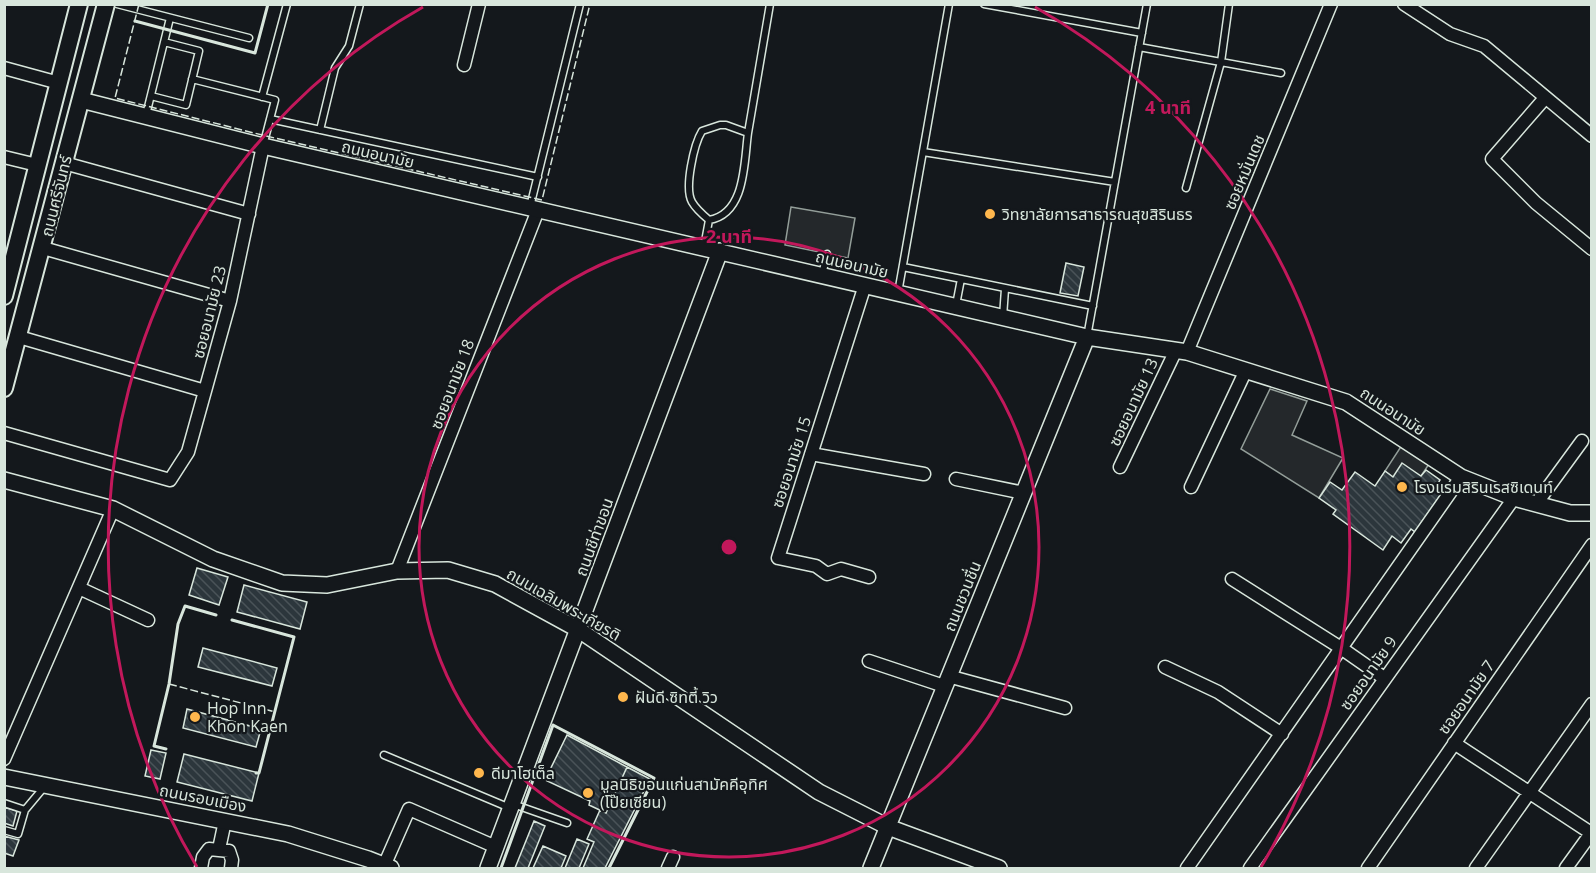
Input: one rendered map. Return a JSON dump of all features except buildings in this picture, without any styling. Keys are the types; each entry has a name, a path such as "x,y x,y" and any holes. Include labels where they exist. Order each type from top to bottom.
{"main road":[{"name":"ถนนศรีจันทร์","path":"4,296 79,4"},
{"name":"ถนนศรีจันทร์","path":"4,388 8,360 19,337 106,4"},
{"path":"57,88 81,100"}],"street":[{"path":"464,65 479,4"},
{"name":"ซอยหมั่นเดช","path":"1182,351 1331,4"},
{"path":"1404,4 1450,34 1484,46 1592,136"},
{"path":"4,68 57,88"},
{"path":"1545,98 1492,159 1536,203 1592,249"},
{"name":"ถนนอนามัย","path":"81,100 263,146 1087,337 1182,351 1346,402 1461,477 1514,498 1570,513 1592,513"},
{"name":"ซอยอนามัย 23","path":"4,433 170,480 188,452 205,391 230,301 263,146"},
{"path":"4,157 37,165"},
{"path":"64,163 249,214"},
{"name":"ซอยอนามัย 18","path":"397,571 534,209"},
{"path":"43,248 230,301"},
{"name":"ถนนชีท่าขอน","path":"488,868 720,251"},
{"name":"ซอยอนามัย 15","path":"865,285 778,558 816,566 827,574 841,569 868,577"},
{"path":"19,337 205,391"},
{"name":"ถนนชวนชื่น","path":"871,868 1087,337"},
{"name":"ซอยอนามัย 13","path":"1120,467 1182,351"},
{"path":"1191,487 1246,370"},
{"path":"1536,504 1582,441"},
{"path":"811,454 924,474"},
{"path":"1187,868 1461,477"},
{"path":"956,479 1024,493"},
{"name":"ถนนเฉลิมพระเกียรติ","path":"4,480 113,509 213,559 282,583 327,585 397,571 448,570 495,584 579,630 819,792 888,827 999,868"},
{"name":"ซอยอนามัย 9","path":"1250,868 1514,498"},
{"path":"4,759 113,509"},
{"name":"ซอยอนามัย 7","path":"1368,868 1592,545"},
{"path":"1232,579 1384,678"},
{"path":"79,588 148,620"},
{"path":"869,661 1065,708"},
{"path":"1165,668 1218,692 1282,734"},
{"path":"1476,868 1592,704"},
{"path":"1454,743 1591,832 1566,868"},
{"name":"ถนนรอบเมือง","path":"4,777 288,834 388,867"},
{"path":"388,867 409,809 496,847"},
{"path":"219,849 225,821"},
{"path":"201,868 205,852 209,849 229,851 231,868"}],"lane":[{"path":"117,4 249,38"},
{"path":"262,97 287,4"},
{"path":"320,130 335,68 349,46 360,4"},
{"path":"534,209 538,177 580,4"},
{"path":"709,220 716,219 726,212 737,198 770,4"},
{"path":"898,293 950,4"},
{"path":"984,4 1142,33"},
{"path":"1087,337 1147,4"},
{"path":"1186,188 1221,62 1229,4"},
{"path":"146,116 170,18"},
{"path":"151,96 186,105 199,51 164,42"},
{"path":"1140,47 1281,73"},
{"path":"192,79 275,100 263,146"},
{"path":"270,118 538,177"},
{"path":"709,220 692,202 688,189 697,139 702,131 720,125 748,133"},
{"path":"923,152 1115,182"},
{"path":"704,248 709,220"},
{"path":"822,275 827,254"},
{"path":"903,267 1093,306"},
{"path":"956,306 961,279"},
{"path":"1003,317 1005,289"},
{"path":"384,755 512,806 567,823"},
{"path":"4,830 18,834 26,810 46,785"},
{"path":"4,803 26,810"}],"shaded area":[{"path":"791,207 855,218 848,258 785,245"},
{"path":"1270,389 1307,401 1292,435 1343,458 1319,498 1241,449"},
{"path":"1402,445 1429,464 1421,476 1393,477 1385,471"}],"fence":[{"path":"139,4 115,98 266,136 542,200 590,4"},
{"path":"169,684 275,712"}],"wall":[{"path":"135,21 255,53 268,4"},
{"path":"166,749 154,746 169,684 178,624 185,606 216,615"},
{"path":"232,620 294,637 259,773 256,773"},
{"path":"501,868 553,725 654,778 609,868"}],"place":[{"name":"วิทยาลัยการสาธารณสุขสิรินธร","path":"990,214"},
{"name":"โรงแรมสิรินเรสซิเดนท์","path":"1402,487"},
{"name":"ฝันดี ซิทตี้ วิว","path":"623,697"},
{"name":"Hop Inn Khon Kaen","path":"195,717"},
{"name":"ดีมาโฮเต็ล","path":"479,773"},
{"name":"มูลนิธิขอนแก่นสามัคคีอุทิศ (โป๊ยเซียน)","path":"588,793"}]}
